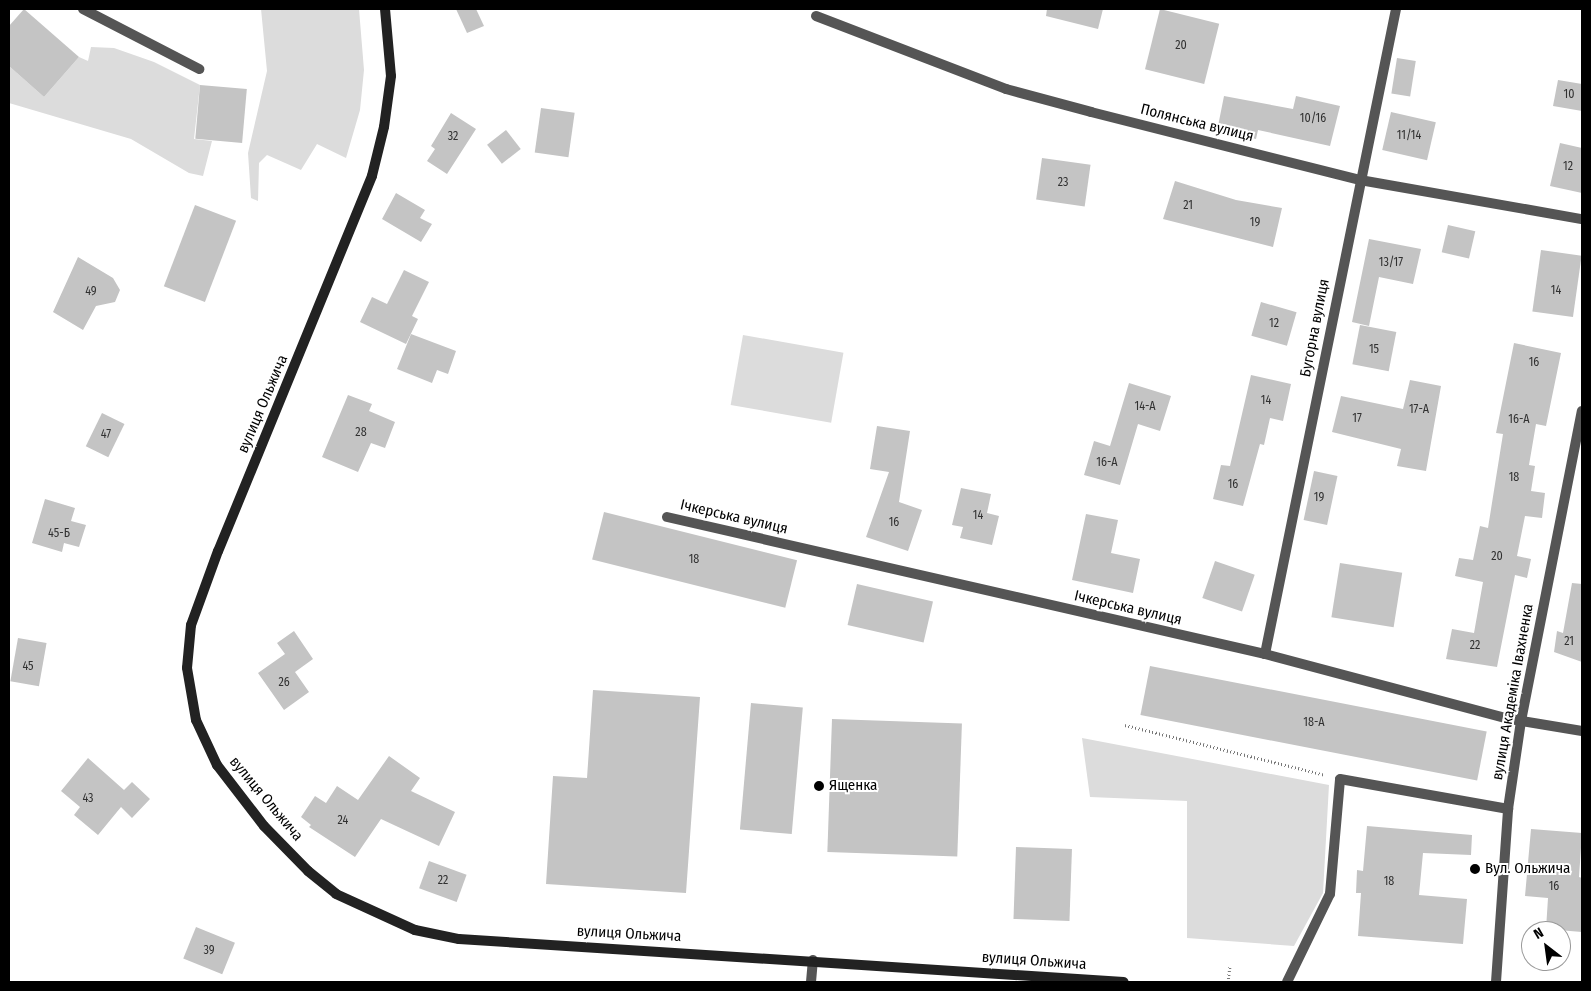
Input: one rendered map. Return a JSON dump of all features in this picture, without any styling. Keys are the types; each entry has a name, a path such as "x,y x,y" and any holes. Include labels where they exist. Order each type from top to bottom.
{"main road":[{"name":"вулиця Ольжича","path":"384,9 390,76 384,127 372,176 218,551 191,625 187,668 200,729 217,765 264,826 308,871 336,894 414,930 459,939 813,960 1124,982"}],"street":[{"path":"83,9 199,69"},
{"name":"Бугорна вулиця","path":"1265,654 1396,9"},
{"name":"Полянська вулиця","path":"816,16 1006,89 1360,180 1582,219"},
{"name":"вулиця Академіка Івахненка","path":"1496,982 1508,809 1521,721 1582,411"},
{"name":"Ічкерська вулиця","path":"667,517 1265,654 1521,721 1582,731"},
{"path":"1287,982 1330,894 1340,779 1508,809"},
{"path":"811,982 813,960"}],"path":[{"path":"1125,725 1340,779"},
{"path":"1228,982 1230,965"}],"shaded area":[{"path":"261,9 359,9 364,70 360,110 346,158 317,144 301,170 267,155 259,163 258,201 251,198 248,153 267,71"},
{"path":"91,47 114,48 154,62 200,85 194,139 212,141 203,176 189,173 131,139 9,103 9,66 44,97 79,57 88,61"},
{"path":"743,335 843,353 831,423 731,405"},
{"path":"1082,738 1329,785 1323,893 1294,946 1187,938 1187,801 1090,797"}],"building":[{"path":"24,9 79,57 44,97 9,66 9,26"},
{"path":"456,9 476,9 484,26 467,33"},
{"path":"1047,9 1103,9 1098,29 1046,16"},
{"path":"1160,9 1219,24 1204,84 1145,69"},
{"path":"1397,58 1416,61 1410,97 1391,94"},
{"path":"1558,80 1582,84 1582,111 1553,106"},
{"path":"200,85 247,89 242,143 195,139"},
{"path":"1224,96 1293,109 1296,96 1340,106 1330,146 1258,130 1256,139 1217,131"},
{"path":"541,108 575,113 568,157 535,153"},
{"path":"1391,112 1436,122 1427,160 1382,150"},
{"path":"451,113 476,129 447,174 427,161 435,149 431,146"},
{"path":"506,130 521,149 502,164 487,145"},
{"path":"1560,143 1582,148 1582,193 1550,186"},
{"path":"1042,158 1091,165 1085,206 1036,200"},
{"path":"1175,181 1236,200 1282,208 1273,247 1163,219"},
{"path":"396,193 425,210 420,218 432,224 421,242 382,219"},
{"path":"195,205 236,221 205,302 164,286"},
{"path":"1448,225 1475,231 1469,259 1442,252"},
{"path":"1369,239 1421,249 1413,284 1379,277 1369,326 1352,322"},
{"path":"1541,250 1582,256 1573,317 1532,311"},
{"path":"78,257 113,278 120,290 115,302 96,306 83,330 53,312"},
{"path":"404,270 429,282 412,316 418,319 406,344 360,322 372,297 387,304"},
{"path":"1261,302 1297,312 1287,346 1251,336"},
{"path":"1360,325 1396,332 1389,371 1352,364"},
{"path":"411,334 456,351 448,374 437,370 432,383 397,369"},
{"path":"1514,343 1561,353 1546,426 1536,424 1529,465 1535,466 1531,491 1545,493 1542,518 1525,516 1517,556 1531,559 1527,578 1515,575 1497,667 1446,659 1452,629 1474,633 1483,582 1455,576 1459,558 1473,560 1480,526 1488,528 1503,434 1496,433"},
{"path":"1251,375 1291,384 1283,421 1270,418 1264,445 1260,444 1243,506 1213,499 1221,465 1230,466"},
{"path":"1410,380 1441,386 1426,471 1397,466 1401,449 1332,432 1341,396 1403,409"},
{"path":"1129,383 1171,396 1160,431 1138,424 1120,485 1084,475 1094,441 1110,446"},
{"path":"348,395 372,404 369,411 395,422 385,448 371,443 358,472 322,457"},
{"path":"102,413 124,424 108,457 86,446"},
{"path":"877,426 910,431 899,502 922,510 908,551 866,537 889,472 870,469"},
{"path":"1314,471 1337,476 1327,525 1304,520"},
{"path":"961,488 991,494 987,513 999,516 992,545 960,538 963,527 952,525"},
{"path":"45,499 75,508 71,521 86,525 79,547 64,543 62,552 32,543"},
{"path":"604,512 797,560 785,608 592,560"},
{"path":"1086,514 1118,520 1111,553 1140,559 1133,593 1072,580"},
{"path":"1215,561 1255,575 1242,612 1202,598"},
{"path":"1340,563 1402,573 1394,627 1331,617"},
{"path":"1572,583 1582,584 1582,662 1554,652 1557,631 1563,633"},
{"path":"857,584 933,602 924,642 848,625"},
{"path":"294,631 313,659 295,672 309,692 284,710 258,673 285,654 277,643"},
{"path":"18,638 47,643 39,686 10,681"},
{"path":"1150,666 1487,731 1477,781 1140,715"},
{"path":"593,690 700,697 686,893 546,884 553,776 587,778"},
{"path":"751,703 803,708 792,834 740,830"},
{"path":"832,719 962,724 957,856 827,852"},
{"path":"389,756 420,778 411,791 455,812 439,846 381,819 355,857 309,827 311,825 301,817 315,796 326,803 337,786 358,800"},
{"path":"88,758 124,790 132,782 150,799 132,818 121,807 98,835 74,815 80,807 61,791"},
{"path":"1367,826 1472,835 1471,855 1423,853 1419,895 1467,899 1463,944 1358,936 1361,893 1356,893 1357,870 1363,871"},
{"path":"1531,829 1582,833 1579,877 1582,878 1582,932 1571,931 1571,921 1547,921 1548,898 1525,896"},
{"path":"1016,847 1072,849 1069,921 1013,919"},
{"path":"429,861 467,875 457,902 419,888"},
{"path":"196,927 235,943 222,974 183,959"}],"place":[{"name":"Ященка","path":"819,786"},
{"name":"Вул. Ольжича","path":"1475,869"}]}
